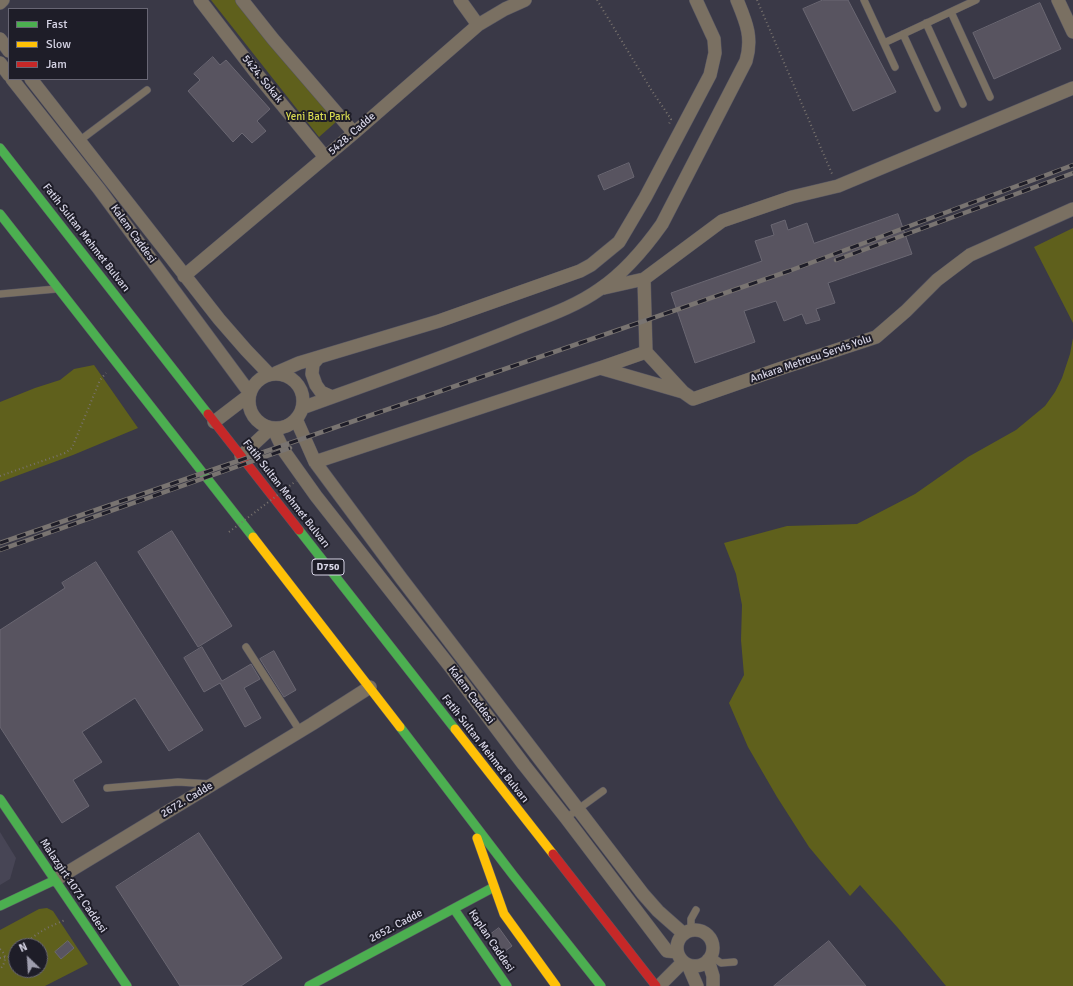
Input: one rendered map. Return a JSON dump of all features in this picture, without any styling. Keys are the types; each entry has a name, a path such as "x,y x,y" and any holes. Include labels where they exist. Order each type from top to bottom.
{"main road":[{"name":"Fatih Sultan Mehmet Bulvarı","path":"0,148 656,986"},
{"path":"0,214 370,687 469,818 601,986"},
{"name":"Malazgirt 1071 Caddesi","path":"0,799 127,986"},
{"path":"469,818 504,914 556,986"},
{"name":"2672. Cadde","path":"0,906 55,880"},
{"name":"2652. Cadde","path":"309,986 494,888"},
{"name":"Kaplan Caddesi","path":"454,909 507,986"}],"street":[{"path":"0,3 3,0"},
{"name":"5424. Sokak","path":"200,0 256,73 325,157"},
{"path":"242,0 273,39 354,133"},
{"path":"460,0 478,25"},
{"name":"5428. Cadde","path":"184,276 354,133 478,25 505,9 525,0"},
{"path":"214,422 249,394 255,383 264,376 273,374 299,363 439,320 580,271 591,266 619,242 645,198 710,75 715,53 714,39 696,0"},
{"path":"299,413 332,397 566,309 600,289 626,268 635,259 662,224 746,61 749,38 748,27 736,0"},
{"path":"1058,0 1073,32"},
{"path":"0,39 8,50"},
{"path":"0,64 8,74"},
{"name":"Kalem Caddesi","path":"13,80 99,189 249,394"},
{"name":"Kalem Caddesi","path":"32,80 184,276 246,350 273,374"},
{"path":"600,289 644,279 722,221 792,197 838,186 1073,88"},
{"name":"Ankara Metrosu Servis Yolu","path":"683,392 693,399 876,337 906,311 937,280 970,255 1073,209"},
{"path":"644,279 646,352 683,392"},
{"path":"315,462 646,352"},
{"path":"319,357 313,364 312,374 316,385 321,392 332,397"},
{"path":"600,368 683,392"},
{"path":"249,394 248,404 250,412 260,424 272,428 283,427 290,424 299,413 303,400 302,391 298,384 288,377 273,374"},
{"name":"Kalem Caddesi","path":"299,413 315,462 401,578 648,900 658,912 688,932"},
{"path":"241,456 272,428"},
{"name":"Kalem Caddesi","path":"272,428 284,451 316,496 402,604 667,951 683,960"},
{"name":"2672. Cadde","path":"55,880 370,687"},
{"path":"697,986 683,960 678,942 688,932 700,931 709,937 713,947 710,958 713,986"},
{"path":"683,960 699,966 710,958"},
{"path":"659,986 683,960"}],"lane":[{"path":"864,0 895,67"},
{"path":"884,43 976,0"},
{"path":"951,12 990,97"},
{"path":"926,23 963,104"},
{"path":"903,34 937,108"},
{"path":"79,141 147,90"},
{"path":"0,294 60,289"},
{"path":"246,647 300,731"},
{"path":"107,788 178,782 213,784"},
{"path":"566,818 603,791"},
{"path":"688,932 691,919 696,910"},
{"path":"710,958 721,963 734,962"}],"path":[{"path":"597,0 652,91 672,119 669,124"},
{"path":"757,0 838,186"},
{"path":"0,476 65,453 72,448 100,380 116,361"},
{"path":"229,532 296,481"},
{"path":"31,938 51,925 78,914"},
{"path":"0,949 3,951 5,958 4,964 0,969"},
{"path":"0,958 8,956"}],"shaded area":[{"path":"0,832 16,858 10,879 0,885"}],"green space":[{"name":"Yeni Batı Park","path":"211,0 239,0 336,122 319,137"},
{"path":"1073,228 1073,323 1034,247"},
{"path":"1073,338 1073,986 946,986 860,885 850,896 809,847 777,797 748,747 729,703 744,675 741,640 742,605 736,574 724,543 787,526 857,524 915,494 968,457 1016,430 1045,406 1055,392 1062,378 1070,354"},
{"path":"94,365 138,428 73,455 0,482 0,402 60,380 74,369"},
{"path":"47,908 53,911 88,964 45,986 0,986 0,930 39,909"}],"building":[{"path":"823,0 848,0 896,92 853,111 803,9"},
{"path":"1040,3 1061,49 994,79 973,33"},
{"path":"213,57 220,65 226,60 270,109 257,121 266,131 252,143 242,133 233,142 188,91 200,80 194,74"},
{"path":"629,163 634,177 604,190 598,176"},
{"path":"898,214 912,254 828,283 835,303 816,309 820,320 806,324 802,314 784,321 776,301 744,311 755,342 695,363 671,293 762,261 755,241 774,235 771,225 785,220 788,230 807,223 814,243"},
{"path":"172,531 232,626 198,647 138,552"},
{"path":"96,562 203,730 169,751 135,698 82,732 102,762 73,780 89,806 62,823 0,727 0,630 65,588 62,583"},
{"path":"202,647 222,681 251,664 260,679 244,688 261,718 245,727 220,683 204,692 184,658"},
{"path":"274,651 296,690 284,697 260,659"},
{"path":"199,833 282,958 241,986 180,986 116,887"},
{"path":"499,928 512,946 504,952 491,934"},
{"path":"68,941 74,948 61,959 55,952"},
{"path":"829,941 866,986 774,986"}],"railway":[{"path":"0,543 789,271 1073,165"},
{"path":"836,260 1073,173"},
{"path":"0,550 290,448"}],"traffic: fast":[{"path":"0,148 208,414"},
{"path":"0,214 253,537"},
{"path":"299,530 455,729"},
{"path":"400,727 513,875 601,986"},
{"path":"0,799 127,986"},
{"path":"0,906 55,880"},
{"path":"309,986 494,887"},
{"path":"454,909 507,986"}],"traffic: slow":[{"path":"253,537 400,727"},
{"path":"455,729 553,854"},
{"path":"477,838 504,914 556,986"}],"traffic: jam":[{"path":"208,414 299,530"},
{"path":"553,854 656,986"}]}
